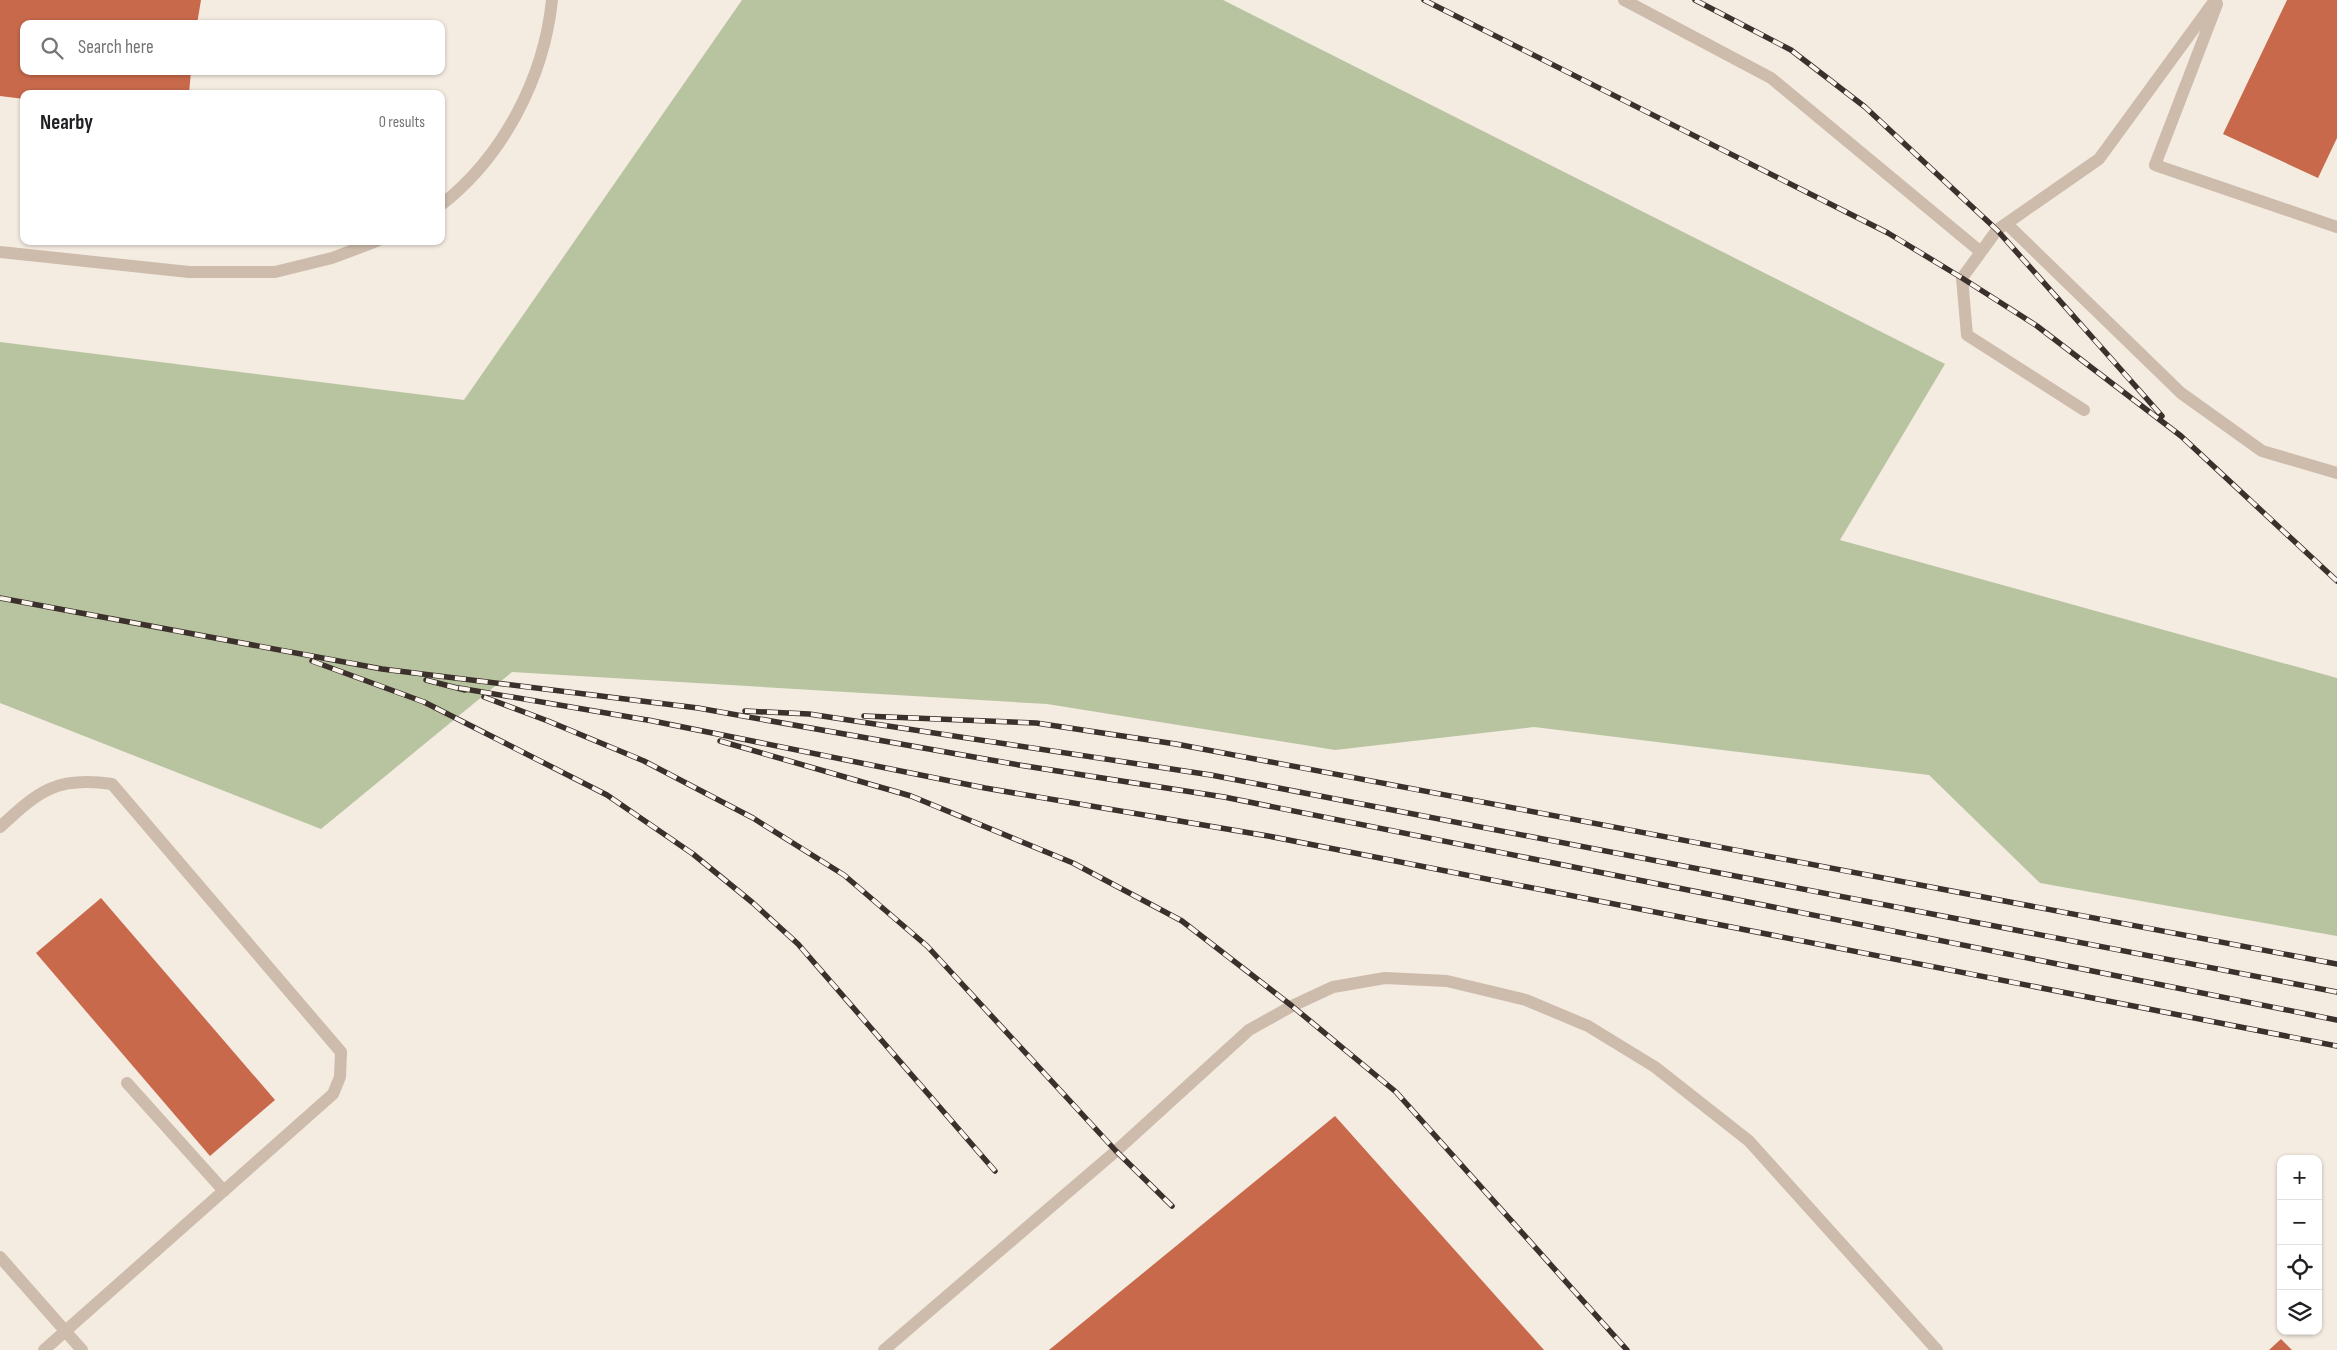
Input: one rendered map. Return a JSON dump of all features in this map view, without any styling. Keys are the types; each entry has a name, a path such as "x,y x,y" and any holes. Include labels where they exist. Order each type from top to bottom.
{"lane":[{"path":"445,201 480,168 503,137 532,82 550,21 552,0"},
{"path":"1624,0 1771,78 1981,252"},
{"path":"2084,410 1967,335 1962,278 1997,230 2099,159 2214,0"},
{"path":"2219,0 2155,165 2337,227"},
{"path":"2007,224 2181,393 2262,451 2337,473"},
{"path":"0,252 189,272 275,272 332,258 366,245"},
{"path":"0,827 30,799 63,783 94,781 112,784 341,1052 340,1076 333,1094 44,1350"},
{"path":"884,1350 1116,1151 1219,1055 1249,1030 1333,986 1385,978 1447,981 1526,1000 1588,1026 1655,1067 1749,1142 1937,1350"},
{"path":"127,1083 224,1191"},
{"path":"0,1256 82,1350"}],"green space":[{"path":"742,0 1223,0 1945,364 1840,540 2337,678 2337,936 2040,883 1929,775 1534,727 1335,750 1047,704 512,672 321,829 0,703 0,342 464,400"}],"building":[{"path":"0,0 201,0 198,20 20,20 20,75 191,75 189,90 20,90 20,98 0,96"},
{"path":"2287,0 2337,0 2337,138 2318,178 2223,134"},
{"path":"101,898 275,1100 210,1156 36,953"},
{"path":"1335,1116 1544,1350 1049,1350"},
{"path":"2281,1339 2292,1350 2269,1350"}],"railway":[{"path":"1424,0 1888,233 1962,278 2037,326 2181,436 2337,581"},
{"path":"1695,0 1791,50 1865,107 1997,230 2162,416"},
{"path":"0,598 382,669 698,708 1019,765 1224,797 2337,1020"},
{"path":"312,661 424,702 607,795 693,854 753,903 798,944 995,1171"},
{"path":"426,680 465,690"},
{"path":"459,688 653,721"},
{"path":"484,697 644,761 753,818 844,875 927,946 1116,1151 1172,1206"},
{"path":"745,711 809,714 1211,775 2337,992"},
{"path":"864,716 1036,723 1176,744 2337,964"},
{"path":"648,720 985,788 1268,836 2337,1046"},
{"path":"720,741 911,796 1073,863 1182,921 1292,1006 1396,1092 1627,1350"}]}
